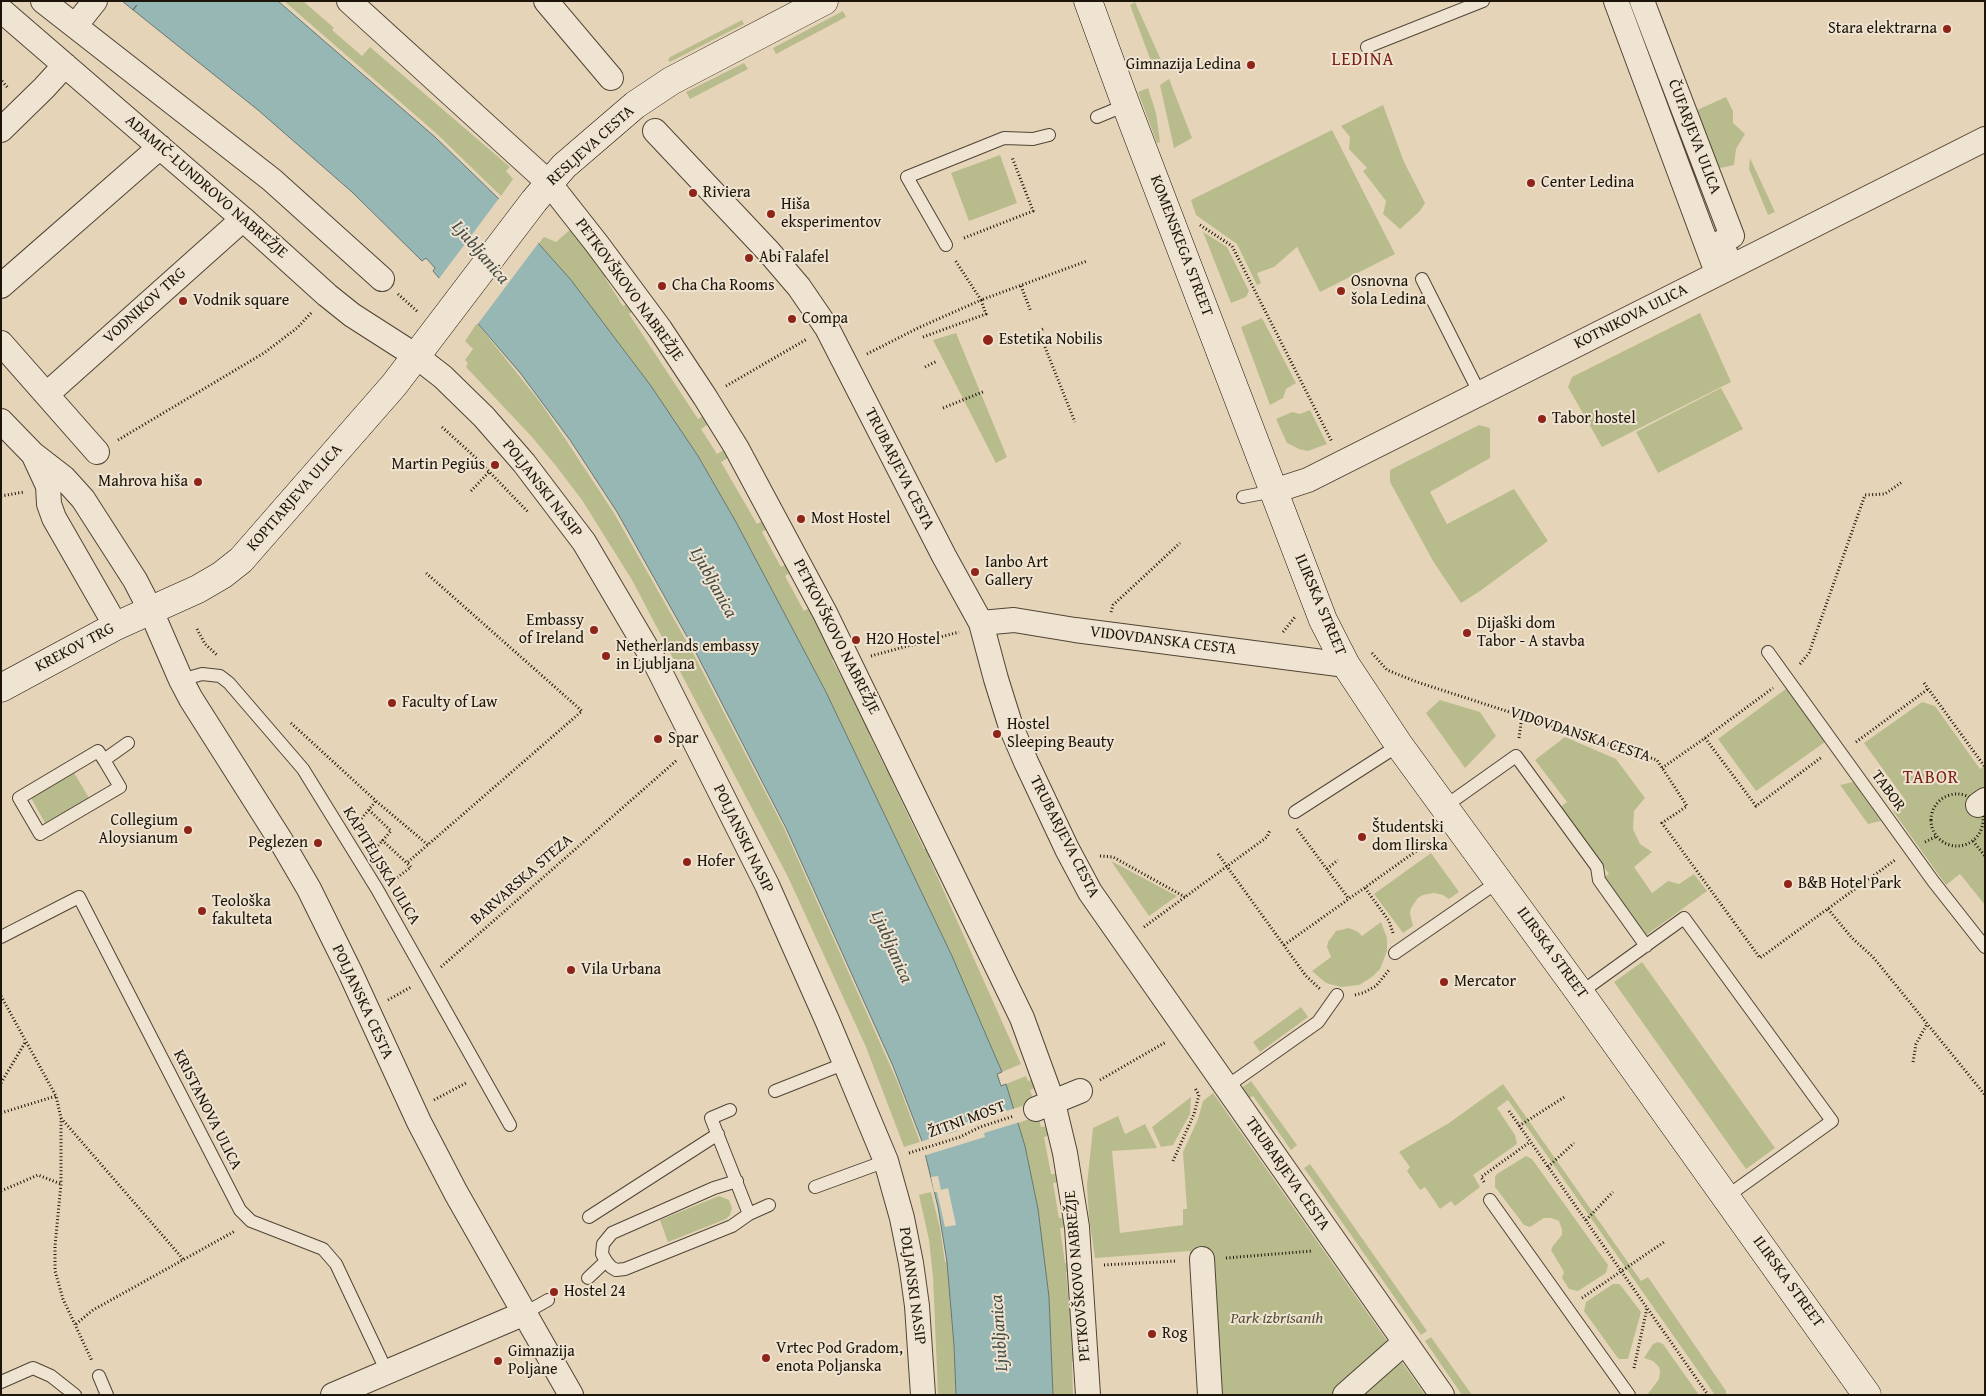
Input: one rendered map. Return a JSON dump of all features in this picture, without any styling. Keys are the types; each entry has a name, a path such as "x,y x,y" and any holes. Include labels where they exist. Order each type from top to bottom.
{"main road":[{"name":"RESLJEVA CESTA","path":"416,356 541,192 564,166 635,105 671,81 824,1"},
{"name":"KOMENSKEGA STREET","path":"1088,1 1274,491"},
{"name":"KOPITARJEVA ULICA","path":"150,611 198,589 222,575 241,560 394,385 416,356"},
{"name":"ILIRSKA STREET","path":"1274,491 1323,620 1346,665 1399,745 1580,993 1868,1395"},
{"name":"KREKOV TRG","path":"1,688 116,626 150,611"}],"street":[{"path":"43,1 272,180 382,279"},
{"path":"75,26 95,1"},
{"name":"PETKOVŠKOVO NABREŽJE","path":"349,1 541,192 641,302 736,447 825,613 1022,1018 1044,1106 1065,1152 1077,1227 1088,1395"},
{"path":"546,1 611,78"},
{"name":"ČUFARJEVA ULICA","path":"1616,1 1725,269"},
{"name":"ČUFARJEVA ULICA","path":"1642,1 1732,236 1720,243 1725,269"},
{"name":"ADAMIČ-LUNDROVO NABREŽJE","path":"1,10 352,315 416,356"},
{"path":"1,130 44,88 72,71 103,47"},
{"name":"TRUBARJEVA CESTA","path":"655,131 769,252 799,287 828,328 944,556 981,623 996,680 1011,726 1026,762 1090,892 1442,1395"},
{"name":"KOTNIKOVA ULICA","path":"1274,491 1308,480 1985,139"},
{"path":"1,286 160,147"},
{"name":"VODNIKOV TRG","path":"47,394 243,219"},
{"path":"1,344 97,452"},
{"name":"POLJANSKI NASIP","path":"416,356 443,377 484,417 553,500 600,567 656,664 767,885 846,1063 896,1157 902,1218 917,1306 923,1395"},
{"path":"1,421 33,454 48,486 54,518 116,626"},
{"name":"POLJANSKA CESTA","path":"33,454 64,478 83,499 134,580 181,680 309,889 419,1122 456,1193 571,1395"},
{"name":"VIDOVDANSKA CESTA","path":"981,623 1014,620 1104,634 1346,665"},
{"path":"1044,1106 1080,1091"},
{"path":"1202,1259 1210,1395"},
{"path":"333,1395 525,1313"},
{"path":"1345,1395 1405,1342"}],"lane":[{"path":"1367,48 1483,1"},
{"path":"1097,117 1126,105"},
{"path":"946,245 907,177 1004,138 1033,139 1049,136"},
{"path":"1422,278 1480,394"},
{"path":"1243,497 1274,491"},
{"name":"TABOR","path":"1768,652 1910,849 1985,947"},
{"name":"KAPITELJSKA ULICA","path":"181,680 202,674 220,676 229,683 303,769 377,889 510,1125"},
{"path":"104,760 128,743"},
{"path":"1294,818 1399,745"},
{"path":"98,751 104,760 120,787 40,834 19,798 98,751"},
{"path":"1450,815 1516,756 1596,867 1599,880 1646,946"},
{"path":"1395,954 1499,881"},
{"name":"KRISTANOVA ULICA","path":"1,937 78,897 240,1210 251,1222"},
{"path":"1580,993 1684,918 1832,1121 1726,1197"},
{"path":"1226,1087 1318,1022 1337,996"},
{"path":"776,1091 846,1063"},
{"path":"730,1110 711,1118 749,1214"},
{"path":"589,1217 718,1134"},
{"path":"815,1187 896,1157"},
{"path":"737,1181 714,1188 612,1233 603,1244 602,1254 606,1262 616,1270 625,1269 732,1226 749,1214 769,1205"},
{"path":"1490,1200 1629,1395"},
{"path":"251,1222 323,1249 336,1264 387,1372"},
{"path":"588,1278 606,1262"},
{"path":"525,1313 548,1300"},
{"path":"1,1382 33,1368 51,1376 75,1395"},
{"path":"99,1376 107,1395"}],"path":[{"path":"2,81 8,88"},
{"path":"923,337 986,314 981,300 946,245 1034,211 1004,138"},
{"path":"1195,221 1232,246 1342,463"},
{"path":"846,364 918,328 981,300 1087,261"},
{"path":"1020,286 1031,312"},
{"path":"97,452 264,353 297,328 327,294"},
{"path":"705,397 828,328"},
{"path":"1039,331 1045,328"},
{"path":"1045,347 1075,422"},
{"path":"925,367 937,361"},
{"path":"943,408 985,391"},
{"path":"442,427 490,472 528,512"},
{"path":"471,491 490,472"},
{"name":"VIDOVDANSKA CESTA","path":"1370,652 1387,670 1417,682 1657,760 1662,768 1787,678 1808,653 1866,495 1885,494 1902,482"},
{"path":"1,496 26,492"},
{"path":"1104,634 1113,605 1180,543"},
{"path":"408,862 582,711 425,572"},
{"path":"1281,634 1298,612"},
{"path":"849,662 966,631 981,623"},
{"path":"1924,684 1985,768"},
{"path":"1705,738 1756,806 1928,689"},
{"name":"BARVARSKA STEZA","path":"368,1011 428,978 684,755"},
{"path":"1662,768 1687,806 1662,823 1760,958 1910,849"},
{"path":"355,826 376,801 428,845"},
{"path":"368,810 391,831 374,849"},
{"path":"1284,945 1365,888 1450,815"},
{"path":"1294,818 1348,899"},
{"path":"1125,941 1267,837 1270,830"},
{"path":"377,889 391,876 395,881 411,867 408,862 382,840"},
{"path":"1972,841 1985,856"},
{"path":"1218,854 1313,984 1337,996 1363,993 1376,986 1388,972 1395,954 1395,939 1389,921 1365,888"},
{"path":"1100,856 1113,857 1185,897"},
{"path":"1327,869 1338,860"},
{"path":"1828,908 1852,938 1873,957 1985,1095"},
{"path":"1,996 56,1096 61,1118 61,1184 55,1246 56,1270 63,1299 99,1376"},
{"path":"1913,1062 1916,1044 1927,1024"},
{"path":"1080,1091 1173,1038"},
{"path":"1,1083 26,1041"},
{"path":"1174,1161 1194,1114 1199,1095 1192,1080"},
{"path":"1,1113 56,1096"},
{"path":"1519,1126 1566,1096"},
{"name":"ŽITNI MOST","path":"896,1157 960,1137 980,1127 1044,1106"},
{"path":"1509,1112 1708,1395"},
{"path":"61,1118 183,1259"},
{"path":"1490,1200 1489,1190 1481,1177 1530,1142"},
{"path":"1548,1167 1574,1143"},
{"path":"1,1191 38,1176 61,1184"},
{"path":"1586,1220 1613,1192"},
{"path":"76,1324 93,1310 251,1222"},
{"path":"1567,1308 1664,1242"},
{"path":"1080,1268 1340,1250"},
{"path":"1629,1395 1647,1308"}],"green space":[{"path":"284,1 303,1 362,56 370,47 510,167 506,171 513,179 501,196 437,134"},
{"path":"1135,2 1161,60 1152,64 1130,5"},
{"path":"843,11 846,17 776,54 773,48"},
{"path":"742,20 744,24 670,62 668,60 670,57"},
{"path":"744,63 748,69 690,99 686,92"},
{"path":"1169,79 1192,138 1174,148 1160,85"},
{"path":"1148,88 1156,113 1160,142 1157,143 1138,92"},
{"path":"1726,97 1733,111 1733,123 1745,134 1736,149 1734,165 1716,169 1695,111"},
{"path":"1383,105 1404,162 1425,203 1420,211 1400,229 1383,214 1386,201 1363,171 1367,168 1349,149 1350,137 1341,126"},
{"path":"1332,130 1395,254 1320,292 1297,247 1274,267 1257,273 1261,283 1257,285 1237,244 1196,215 1191,200"},
{"path":"1000,155 1017,203 969,221 951,173"},
{"path":"1750,158 1775,212 1768,215 1749,169"},
{"path":"572,228 600,270 607,266 612,273 605,278 623,306 633,300 638,308 629,314 698,419 708,413 713,421 701,429 717,454 729,447 733,455 721,462 757,524 768,518 772,526 762,532 781,567 790,562 794,570 785,576 804,611 813,606 839,656 832,660 847,687 853,684 877,730 869,734 886,769 894,766 898,774 891,779 924,849 929,847 933,856 929,858 1021,1064 1002,1072 952,956 825,690 736,522 698,456 625,351 539,243 544,237 556,242"},
{"path":"1203,232 1227,247 1249,291 1246,297 1231,303"},
{"path":"1700,313 1731,382 1602,447 1568,387 1572,377"},
{"path":"1262,318 1296,383 1286,389 1283,398 1270,405 1241,327"},
{"path":"477,323 540,402 614,513 692,651 784,828 898,1083 920,1142 904,1147 866,1047 788,877 632,580 582,500 556,466 532,437 466,367 468,363 465,360 473,349 465,341"},
{"path":"956,333 1007,457 996,463 933,340"},
{"path":"1721,388 1743,429 1658,473 1636,432"},
{"path":"1310,410 1327,444 1308,451 1287,443 1276,419 1292,412 1300,414"},
{"path":"1479,425 1490,428 1490,458 1430,492 1447,524 1514,489 1548,541 1461,603 1433,561 1390,482 1390,470"},
{"path":"1787,688 1825,742 1756,791 1718,739"},
{"path":"1440,700 1480,712 1496,736 1465,768 1426,713"},
{"path":"1922,702 1935,706 1980,769 1985,766 1985,905 1960,874 1946,885 1893,811 1906,801 1864,743"},
{"path":"1565,737 1616,759 1645,798 1634,811 1633,829 1640,844 1652,852 1634,867 1652,893 1668,881 1679,884 1694,874 1707,891 1645,936 1604,877 1609,874 1559,808 1567,802 1535,760"},
{"path":"73,771 89,798 45,823 30,796"},
{"path":"1853,782 1881,821 1868,824 1840,785"},
{"path":"1431,853 1459,892 1449,899 1434,893 1418,898 1410,913 1413,926 1403,933 1374,894"},
{"path":"1111,861 1177,896 1149,916"},
{"path":"1381,922 1387,938 1387,951 1380,969 1372,977 1359,985 1341,987 1326,983 1312,971 1331,957 1327,947 1328,942 1336,931 1349,928 1362,936"},
{"path":"1642,962 1775,1148 1746,1169 1614,982"},
{"path":"1301,1007 1308,1017 1260,1052 1253,1042"},
{"path":"1026,1076 1028,1081 1035,1079 1037,1087 1030,1090 1034,1102 1013,1109 1006,1084"},
{"path":"1251,1081 1297,1145 1291,1150 1253,1096 1247,1099 1240,1089"},
{"path":"1503,1084 1641,1281 1648,1277 1726,1391 1726,1395 1715,1395 1508,1100 1497,1108 1515,1135 1517,1144 1473,1175 1480,1187 1455,1206 1451,1201 1440,1209 1425,1187 1420,1190 1407,1171 1410,1167 1399,1152 1449,1123"},
{"name":"Park izbrisanih","path":"1213,1093 1425,1395 1199,1395 1190,1251 1095,1258 1087,1185 1093,1128 1118,1116 1125,1134 1145,1124 1157,1148 1112,1151 1120,1233 1183,1225 1183,1209 1187,1209 1183,1152 1198,1119 1203,1101"},
{"path":"1191,1097 1190,1114 1173,1145 1161,1147 1152,1127"},
{"path":"1038,1116 1041,1127 1048,1126 1050,1135 1044,1137 1051,1174 1059,1174 1060,1182 1053,1183 1059,1218 1067,1218 1068,1227 1060,1228 1065,1263 1070,1263 1070,1272 1066,1272 1069,1308 1073,1308 1074,1317 1070,1317 1072,1352 1076,1352 1076,1361 1072,1362 1073,1395 1053,1395 1049,1297 1038,1209 1025,1146 1018,1123"},
{"path":"1526,1156 1532,1159 1608,1265 1606,1273 1578,1291 1569,1289 1562,1278 1564,1272 1551,1250 1562,1235 1559,1221 1544,1218 1530,1227 1524,1225 1495,1187 1495,1177 1497,1174"},
{"path":"1310,1164 1427,1331 1421,1335 1304,1168"},
{"path":"931,1192 940,1228 945,1262 947,1262 956,1395 938,1395 933,1277 929,1240 919,1195"},
{"path":"719,1196 729,1200 732,1208 730,1215 726,1219 668,1242 660,1220"},
{"path":"1613,1284 1619,1284 1622,1287 1641,1312 1628,1359 1619,1359 1617,1357 1584,1311 1586,1302"},
{"path":"1431,1337 1472,1395 1462,1395 1425,1341"},
{"path":"1658,1342 1663,1344 1699,1395 1647,1395 1659,1379 1660,1372 1659,1367 1653,1361 1644,1358 1653,1344"}],"water":[{"name":"Ljubljanica","path":"122,1 278,1 435,137 499,199 571,280 651,386 698,456 736,522 825,690 952,956 1002,1072 997,1074 1001,1086 1006,1084 1025,1146 1038,1209 1049,1297 1053,1395 956,1395 947,1262 938,1207 922,1141 893,1066 786,828 694,649 617,512 570,440 521,374 433,271 435,268 426,258 422,261 352,192 258,110"}],"pier":[{"path":"500,197 540,241 477,325 438,280"},
{"path":"1016,1108 1020,1122 984,1133 985,1137 923,1156 919,1142 957,1131 956,1126"},
{"path":"938,1176 941,1190 948,1188 956,1225 945,1227 937,1192 934,1192 931,1177"}],"ferry route":[{"path":"133,10 140,1"}],"place":[{"name":"Stara elektrarna","path":"1947,29"},
{"name":"Gimnazija Ledina","path":"1251,65"},
{"name":"Center Ledina","path":"1531,183"},
{"name":"Riviera","path":"693,193"},
{"name":"Hiša eksperimentov","path":"771,214"},
{"name":"Abi Falafel","path":"749,258"},
{"name":"Cha Cha Rooms","path":"662,286"},
{"name":"Osnovna šola Ledina","path":"1341,291"},
{"name":"Vodnik square","path":"183,301"},
{"name":"Compa","path":"792,319"},
{"name":"Estetika Nobilis","path":"988,340"},
{"name":"Tabor hostel","path":"1542,419"},
{"name":"Martin Pegius","path":"495,465"},
{"name":"Mahrova hiša","path":"198,482"},
{"name":"Most Hostel","path":"801,519"},
{"name":"Ianbo Art Gallery","path":"975,572"},
{"name":"Embassy of Ireland","path":"594,630"},
{"name":"Dijaški dom Tabor - A stavba","path":"1467,633"},
{"name":"H2O Hostel","path":"856,640"},
{"name":"Netherlands embassy in Ljubljana","path":"606,656"},
{"name":"Faculty of Law","path":"392,703"},
{"name":"Hostel Sleeping Beauty","path":"997,734"},
{"name":"Spar","path":"658,739"},
{"name":"Collegium Aloysianum","path":"188,830"},
{"name":"Študentski dom Ilirska","path":"1362,837"},
{"name":"Peglezen","path":"318,843"},
{"name":"Hofer","path":"687,862"},
{"name":"B&B Hotel Park","path":"1788,884"},
{"name":"Teološka fakulteta","path":"202,911"},
{"name":"Vila Urbana","path":"571,970"},
{"name":"Mercator","path":"1444,982"},
{"name":"Hostel 24","path":"554,1292"},
{"name":"Rog","path":"1152,1334"},
{"name":"Vrtec Pod Gradom, enota Poljanska","path":"766,1358"},
{"name":"Gimnazija Poljane","path":"498,1361"}],"district":[{"name":"LEDINA","path":"1363,60"},
{"name":"TABOR","path":"1931,778"}]}
